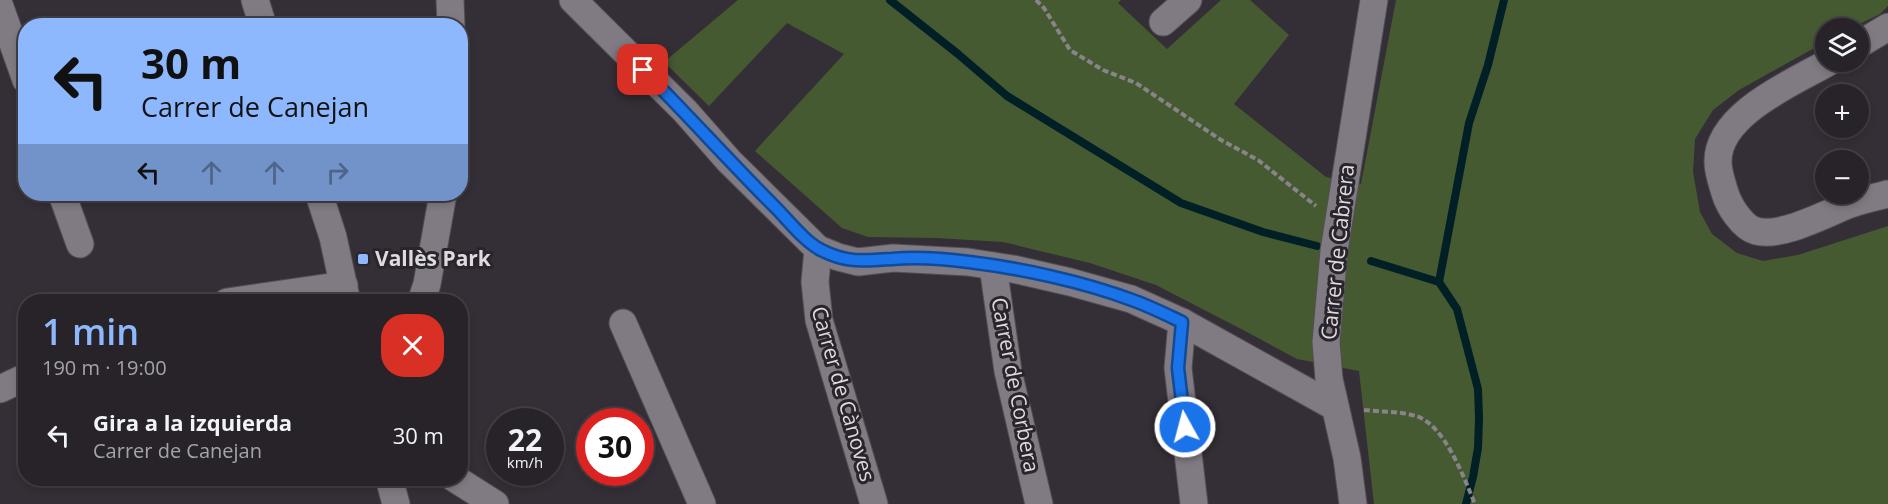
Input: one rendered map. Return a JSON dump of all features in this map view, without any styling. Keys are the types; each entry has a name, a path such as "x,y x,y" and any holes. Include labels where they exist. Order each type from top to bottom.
{"street":[{"path":"255,0 261,18"},
{"path":"450,0 451,18"},
{"path":"573,0 685,111 729,161 818,249 838,258 858,262 893,258 968,262 1070,282 1131,299 1182,322 1335,407"},
{"path":"1163,22 1188,0"},
{"name":"Carrer de Cabrera","path":"1353,504 1347,458 1329,379 1326,342 1338,227 1374,0"},
{"path":"0,7 18,58"},
{"path":"1869,38 1888,27"},
{"path":"1815,70 1761,100 1738,118 1725,136 1718,160 1727,198 1745,224 1757,231 1772,231 1796,227 1850,204 1888,194"},
{"path":"65,201 80,244"},
{"path":"321,201 333,237 345,293"},
{"path":"424,294 442,201"},
{"name":"Carrer de Cànoves","path":"818,249 815,282 819,320 874,504"},
{"name":"Carrer de Corbera","path":"993,266 1008,371 1039,504"},
{"path":"1182,322 1178,368 1194,504"},
{"path":"623,323 702,504"},
{"path":"0,389 18,381"},
{"path":"391,486 396,504"},
{"path":"467,486 495,504"}],"path":[{"path":"1036,0 1044,8 1070,50 1103,70 1136,82 1221,140 1258,160 1318,207 1338,227"},
{"path":"1335,407 1417,416 1435,428 1453,455 1475,504"}],"green space":[{"path":"738,0 1121,0 1118,3 1167,49 1221,0 1250,0 1289,35 1234,104 1326,177 1361,184 1396,0 1888,0 1888,6 1880,14 1869,19 1815,18 1815,48 1739,90 1713,110 1695,139 1693,172 1700,212 1712,234 1737,253 1763,261 1798,255 1888,226 1888,504 1374,504 1359,371 1297,359 1156,285 1090,263 1003,242 868,237 842,228 755,151 844,54 787,23 709,106 664,62"}],"waterway":[{"path":"890,0 1007,96 1181,203 1263,232 1317,246"},
{"path":"1439,282 1469,123 1488,65 1504,0"},
{"path":"1371,261 1439,282 1457,309 1478,389 1478,448 1466,504"}],"place":[{"name":"Vallès Park","path":"363,259"}],"route":[{"path":"643,70 685,111 729,161 818,249 838,258 858,262 893,258 968,262 1013,269 1131,299 1182,322 1178,368 1185,427"}]}
